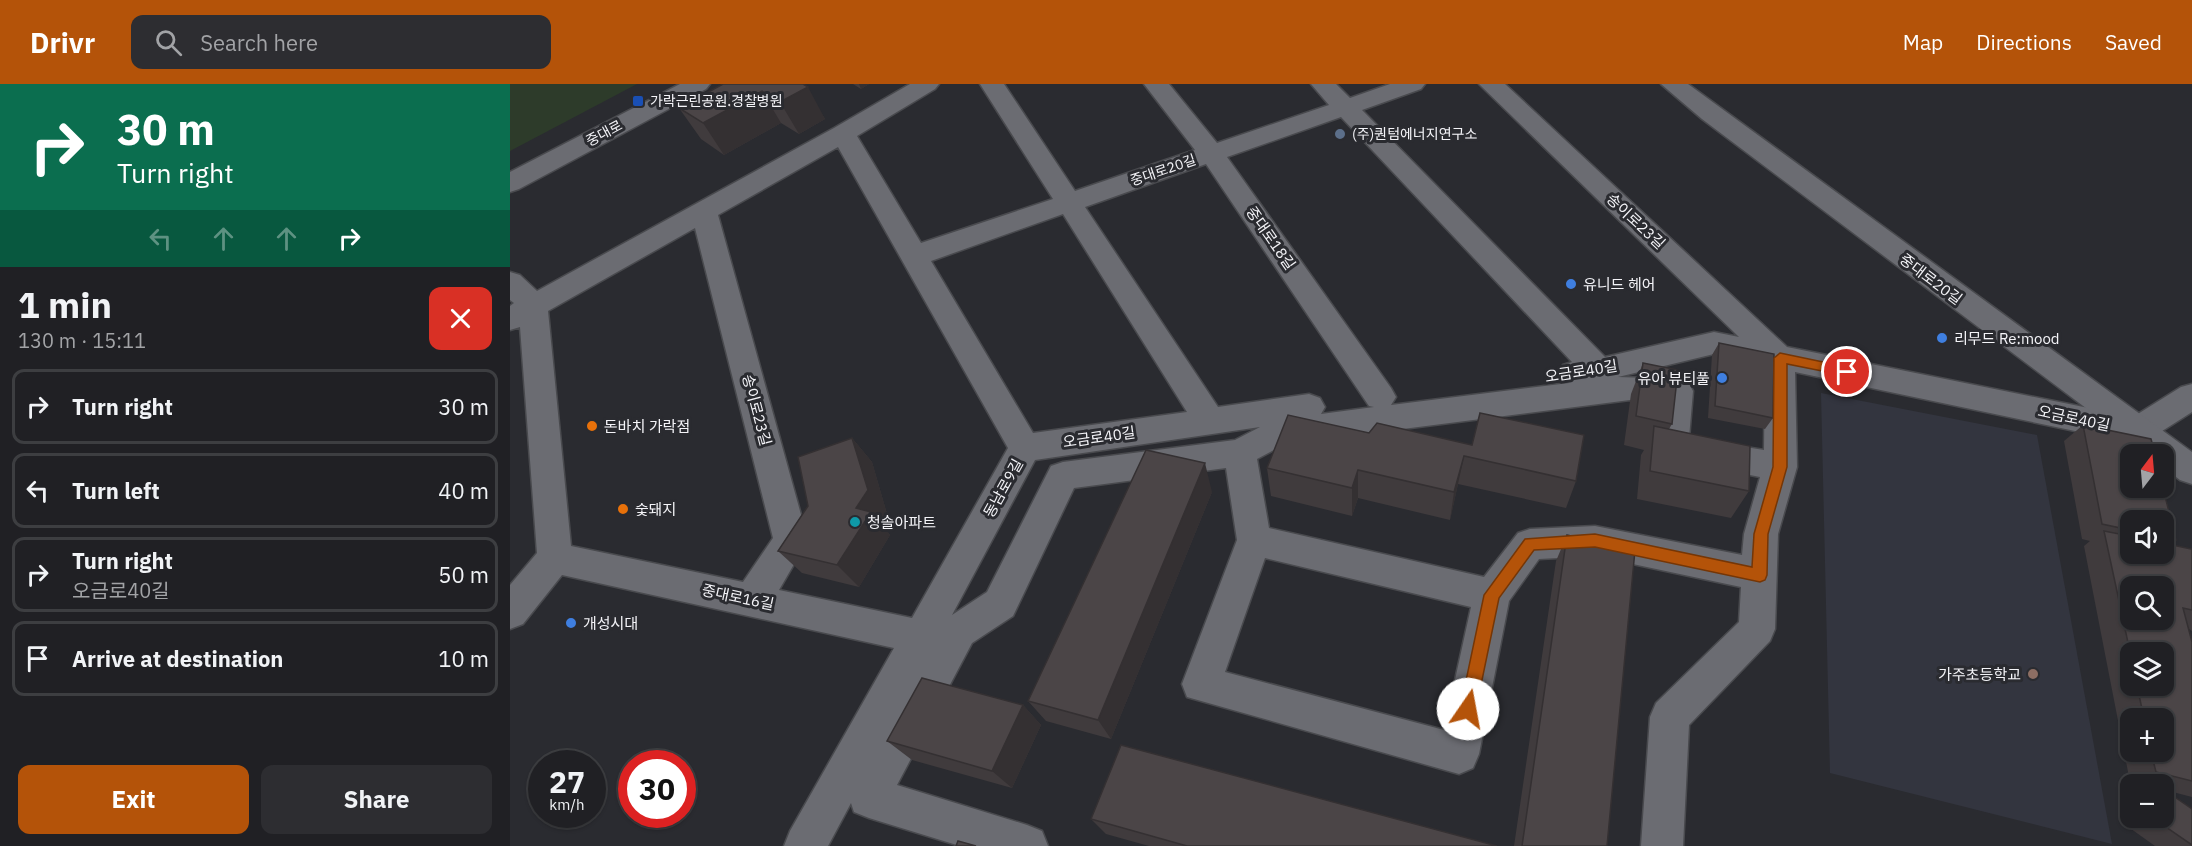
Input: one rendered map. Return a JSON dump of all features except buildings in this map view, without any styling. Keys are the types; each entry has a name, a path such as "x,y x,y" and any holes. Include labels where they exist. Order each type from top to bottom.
{"street":[{"name":"중대로","path":"510,183 699,84"},
{"path":"521,312 843,134 927,84"},
{"path":"992,84 1210,421"},
{"name":"중대로18길","path":"1156,84 1212,154 1380,397"},
{"path":"1323,84 1599,370"},
{"name":"중대로20길","path":"914,256 1413,84"},
{"name":"송이로23길","path":"1491,84 1780,358"},
{"name":"중대로20길","path":"1673,84 2192,470"},
{"name":"동남로9길","path":"805,846 1025,448 843,134"},
{"name":"송이로23길","path":"704,211 791,540 752,600"},
{"path":"510,282 521,312 555,558 510,612"},
{"name":"오금로40길","path":"1025,448 1380,397 1599,370 1714,343 2137,431"},
{"path":"1662,846 1670,717 1757,629 1761,534 1780,467 1780,358"},
{"path":"1027,846 869,797 959,631 1000,604 1064,476 1240,453 1279,432 1630,388 1677,391 1672,448 1780,467"},
{"path":"2137,431 2192,396"},
{"path":"1240,453 1254,540 1201,684 1459,754 1492,595 1530,544 1595,540 1760,575"},
{"path":"1254,540 1492,595"},
{"name":"중대로16길","path":"555,558 921,637"}],"shaded area":[{"path":"1821,393 2037,435 2112,844 1830,773"}],"green space":[{"path":"510,84 637,84 510,151"}],"place":[{"name":"가락근린공원.경찰병원","path":"638,101"},
{"name":"(주)퀀텀에너지연구소","path":"1340,134"},
{"name":"유니드 헤어","path":"1571,284"},
{"name":"리무드 Re:mood","path":"1942,338"},
{"name":"유아 뷰티풀","path":"1722,378"},
{"name":"돈바치 가락점","path":"592,426"},
{"name":"숯돼지","path":"623,509"},
{"name":"청솔아파트","path":"855,522"},
{"name":"개성시대","path":"571,623"},
{"name":"가주초등학교","path":"2033,674"}],"route":[{"path":"1468,709 1492,595 1530,544 1595,540 1760,575 1761,534 1780,467 1780,358 1847,372"}]}
